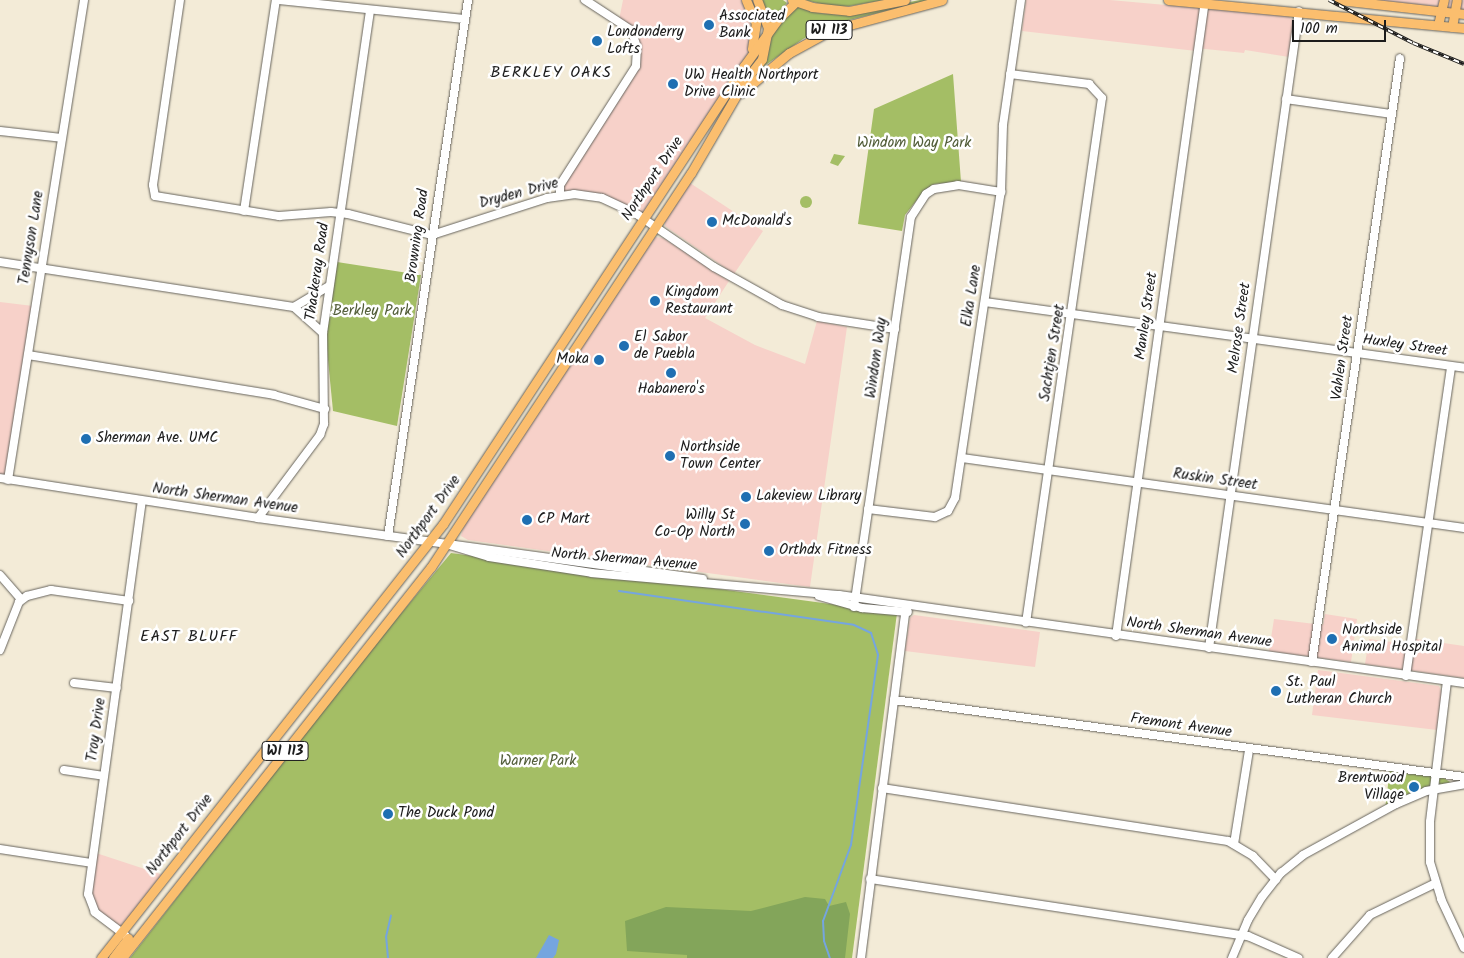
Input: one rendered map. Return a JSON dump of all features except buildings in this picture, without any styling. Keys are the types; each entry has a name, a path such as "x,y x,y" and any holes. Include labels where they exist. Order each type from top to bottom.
{"main road":[{"path":"744,66 757,31 755,15 746,0"},
{"path":"757,0 766,18 768,32"},
{"path":"795,1 818,8 849,11 905,0"},
{"name":"WI 113","path":"735,98 789,53 830,30 942,0"},
{"path":"1168,0 1464,28"},
{"path":"1339,0 1464,14"},
{"path":"1438,25 1444,0"},
{"path":"1452,27 1457,0"},
{"name":"WI 113","path":"744,66 768,32 795,1"},
{"name":"Northport Drive","path":"102,958 128,937 420,581 655,227 764,55 768,32"},
{"name":"Northport Drive","path":"122,958 128,937 430,542 744,66"},
{"path":"546,392 548,364"},
{"path":"113,958 128,937"}],"street":[{"name":"Tennyson Lane","path":"4,479 28,355 84,0"},
{"path":"180,0 152,185 155,196 244,212 279,216 339,213 432,235"},
{"path":"244,212 277,0 465,19"},
{"name":"Browning Road","path":"388,536 468,0"},
{"path":"560,196 560,185 636,66 637,47 631,30 585,0"},
{"name":"Elka Lane","path":"868,509 930,518 941,516 954,503 1001,192 1003,125 1021,0"},
{"name":"Manley Street","path":"1116,636 1205,2"},
{"name":"Thackeray Road","path":"258,518 320,435 325,409 323,333 370,10"},
{"name":"Melrose Street","path":"1209,648 1298,12"},
{"name":"Vahlen Street","path":"1312,662 1400,58"},
{"name":"Sachtjen Street","path":"1010,74 1082,82 1096,88 1102,106 1026,623"},
{"path":"1286,99 1392,114"},
{"path":"0,131 62,138"},
{"name":"Windom Way","path":"854,607 911,217 926,194 940,188 958,185 1001,192"},
{"name":"Dryden Drive","path":"432,235 560,196 602,198 643,219 756,292 782,305 818,317 895,329"},
{"path":"0,262 294,307 323,333"},
{"path":"294,307 329,286"},
{"name":"Huxley Street","path":"985,302 1464,368"},
{"path":"28,355 274,395 325,409"},
{"path":"1406,676 1451,367"},
{"name":"Ruskin Street","path":"962,458 1137,484 1464,528"},
{"name":"North Sherman Avenue","path":"4,479 258,518 430,542 605,563 713,582"},
{"name":"Troy Drive","path":"128,937 91,906 88,894 142,501"},
{"name":"North Sherman Avenue","path":"446,544 489,558 592,573 713,582 855,597 906,609"},
{"path":"0,575 22,599"},
{"path":"0,650 22,599 51,590 129,601"},
{"name":"North Sherman Avenue","path":"815,594 854,607 930,610 1464,683"},
{"path":"861,958 906,609"},
{"path":"1447,681 1435,773 1429,838 1430,862 1436,883 1464,948"},
{"path":"74,683 117,688"},
{"name":"Fremont Avenue","path":"894,700 1249,750 1464,777"},
{"path":"1234,844 1249,750"},
{"path":"64,770 104,776"},
{"path":"1232,958 1257,905 1276,880 1322,842 1396,804 1434,789 1464,784"},
{"path":"882,788 1197,835 1234,844 1253,856 1276,880"},
{"path":"0,849 91,863"},
{"path":"870,879 1252,937 1298,958"},
{"path":"1332,958 1370,916 1436,883"}],"shaded area":[{"path":"623,0 746,0 754,45 643,219 602,198 560,196 560,185 636,66 635,38 619,20"},
{"path":"1026,0 1110,0 1288,16 1294,21 1289,57 1245,50 1244,53 1196,48 1196,51 1022,31"},
{"path":"1343,0 1464,0 1464,14"},
{"path":"690,183 763,231 734,274 665,226 665,220 673,205"},
{"name":"Northside Town Center","path":"655,237 663,238 729,281 705,318 755,345 805,364 817,321 847,327 810,587 468,540 461,536 464,525"},
{"path":"0,302 33,306 5,476 0,475"},
{"path":"1325,614 1357,619 1351,662 1269,651 1274,619 1323,625"},
{"path":"914,615 1040,632 1035,667 905,651 910,618"},
{"path":"1369,639 1415,645 1416,639 1464,646 1464,678 1365,664"},
{"path":"1318,670 1439,686 1442,693 1437,730 1312,715"},
{"path":"93,852 166,876 121,933 90,902"}],"green space":[{"path":"759,0 783,0 787,3 770,22"},
{"path":"805,0 885,0 838,8"},
{"path":"920,0 930,0 833,24 803,39 757,71 767,54 771,35 797,6 819,13 843,15"},
{"name":"Windom Way Park","path":"953,74 961,182 934,184 924,191 905,215 902,231 858,224 874,109"},
{"path":"834,154 845,156 838,166 830,163"},
{"path":"808,196 811,197 811,207 804,208 801,207 800,200 801,197"},
{"name":"Berkley Park","path":"337,262 421,275 397,426 333,411 326,339"},
{"name":"Warner Park","path":"451,553 897,613 852,958 130,958 351,674"},
{"name":"Brentwood Village","path":"1390,768 1435,773 1452,783 1385,810"},
{"path":"805,897 825,899 829,906 846,902 850,914 845,958 687,958 687,955 627,951 625,921 666,907 751,911"}],"water":[{"path":"549,935 559,940 556,954 553,958 536,958"}],"waterway":[{"path":"619,591 854,625 871,633 878,655 851,845 823,921 824,941 830,958"},
{"path":"388,958 386,937 391,916"}],"railway":[{"path":"1329,0 1413,43 1464,64"}],"place":[{"name":"Associated Bank","path":"709,25"},
{"name":"Londonderry Lofts","path":"597,41"},
{"name":"UW Health Northport Drive Clinic","path":"673,84"},
{"name":"McDonald's","path":"712,222"},
{"name":"Kingdom Restaurant","path":"655,301"},
{"name":"El Sabor de Puebla","path":"624,346"},
{"name":"Moka","path":"599,360"},
{"name":"Habanero's","path":"671,373"},
{"name":"Sherman Ave. UMC","path":"86,439"},
{"name":"Northside Town Center","path":"670,456"},
{"name":"Lakeview Library","path":"746,497"},
{"name":"CP Mart","path":"527,520"},
{"name":"Willy St Co-Op North","path":"745,524"},
{"name":"Orthdx Fitness","path":"769,551"},
{"name":"Northside Animal Hospital","path":"1332,639"},
{"name":"St. Paul Lutheran Church","path":"1276,691"},
{"name":"Brentwood Village","path":"1414,787"},
{"name":"The Duck Pond","path":"388,814"}],"district":[{"name":"BERKLEY OAKS","path":"551,73"},
{"name":"EAST BLUFF","path":"189,637"}]}
